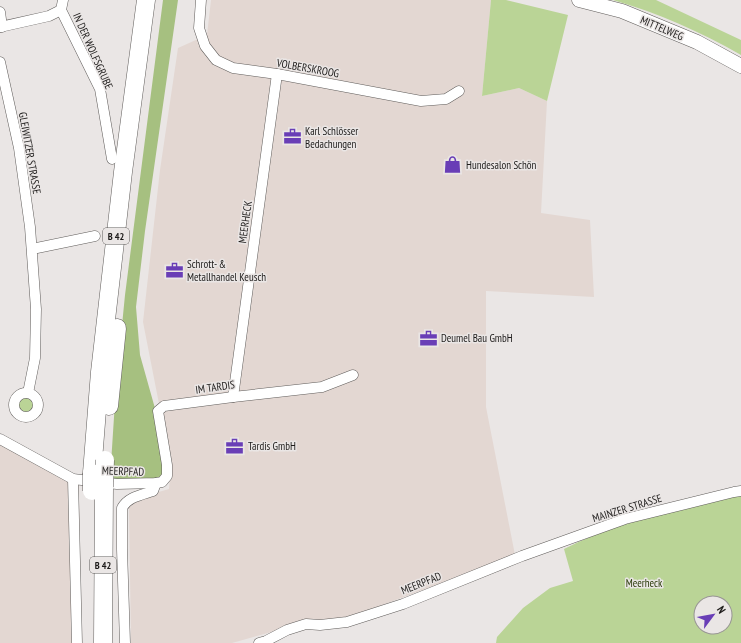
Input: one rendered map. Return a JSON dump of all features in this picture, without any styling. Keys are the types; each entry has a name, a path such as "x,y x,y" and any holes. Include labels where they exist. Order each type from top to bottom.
{"highway":[{"name":"B 42","path":"103,643 98,489 92,473 100,372 123,172 146,0"},
{"name":"B 42","path":"91,643 98,489 105,460 110,390 156,0"}],"main road":[{"name":"MITTELWEG","path":"579,0 622,11 697,42 741,66"}],"street":[{"name":"VOLBERSKROOG","path":"201,0 199,28 205,46 216,60 233,68 277,74 421,101 446,99 458,91"},
{"path":"0,12 1,27 49,16 62,5"},
{"name":"IN DER WOLFSGRUBE","path":"62,5 100,89 112,159"},
{"name":"GLEIWITZER STRASSE","path":"0,62 18,148 32,249 36,309 34,358 28,393"},
{"name":"MEERHECK","path":"233,397 277,74"},
{"path":"32,249 95,236"},
{"name":"IM TARDIS","path":"156,484 162,482 167,476 167,465 158,411 164,406 322,388 353,375"},
{"path":"0,439 73,479 77,643"},
{"name":"MEERPFAD","path":"73,479 117,484 156,484 153,491 130,499 125,502 122,508 125,643"},
{"name":"MAINZER STRASSE","path":"522,556 625,519 741,491"},
{"name":"MEERPFAD","path":"259,643 287,630 306,624 320,625 347,622 403,604 522,556"}],"shaded area":[{"path":"211,0 491,0 482,96 519,88 547,101 541,213 590,220 594,297 486,291 486,407 515,555 348,618 311,621 232,643 131,643 129,507 141,497 169,489 171,465 143,322 160,170 178,48 207,35"},
{"path":"0,439 79,477 80,643 0,643"}],"green space":[{"path":"163,0 178,0 145,231 136,307 140,355 156,412 164,472 161,477 156,480 110,479 116,386 125,295"},
{"path":"491,0 506,0 568,15 547,101 519,88 482,96"},
{"path":"613,0 656,0 741,40 741,55 679,24"},
{"path":"26,397 32,399 34,405 32,411 26,413 20,411 18,405 20,399"},
{"name":"Meerheck","path":"741,494 741,643 496,643 497,637 523,608 550,588 573,581 564,549 585,539 628,523"}],"place":[{"name":"Karl Schlösser Bedachungen","path":"292,137"},
{"name":"Hundesalon Schön","path":"453,165"},
{"name":"Schrott- & Metallhandel Keusch","path":"174,270"},
{"name":"Deumel Bau GmbH","path":"428,338"},
{"name":"Tardis GmbH","path":"235,446"}]}
